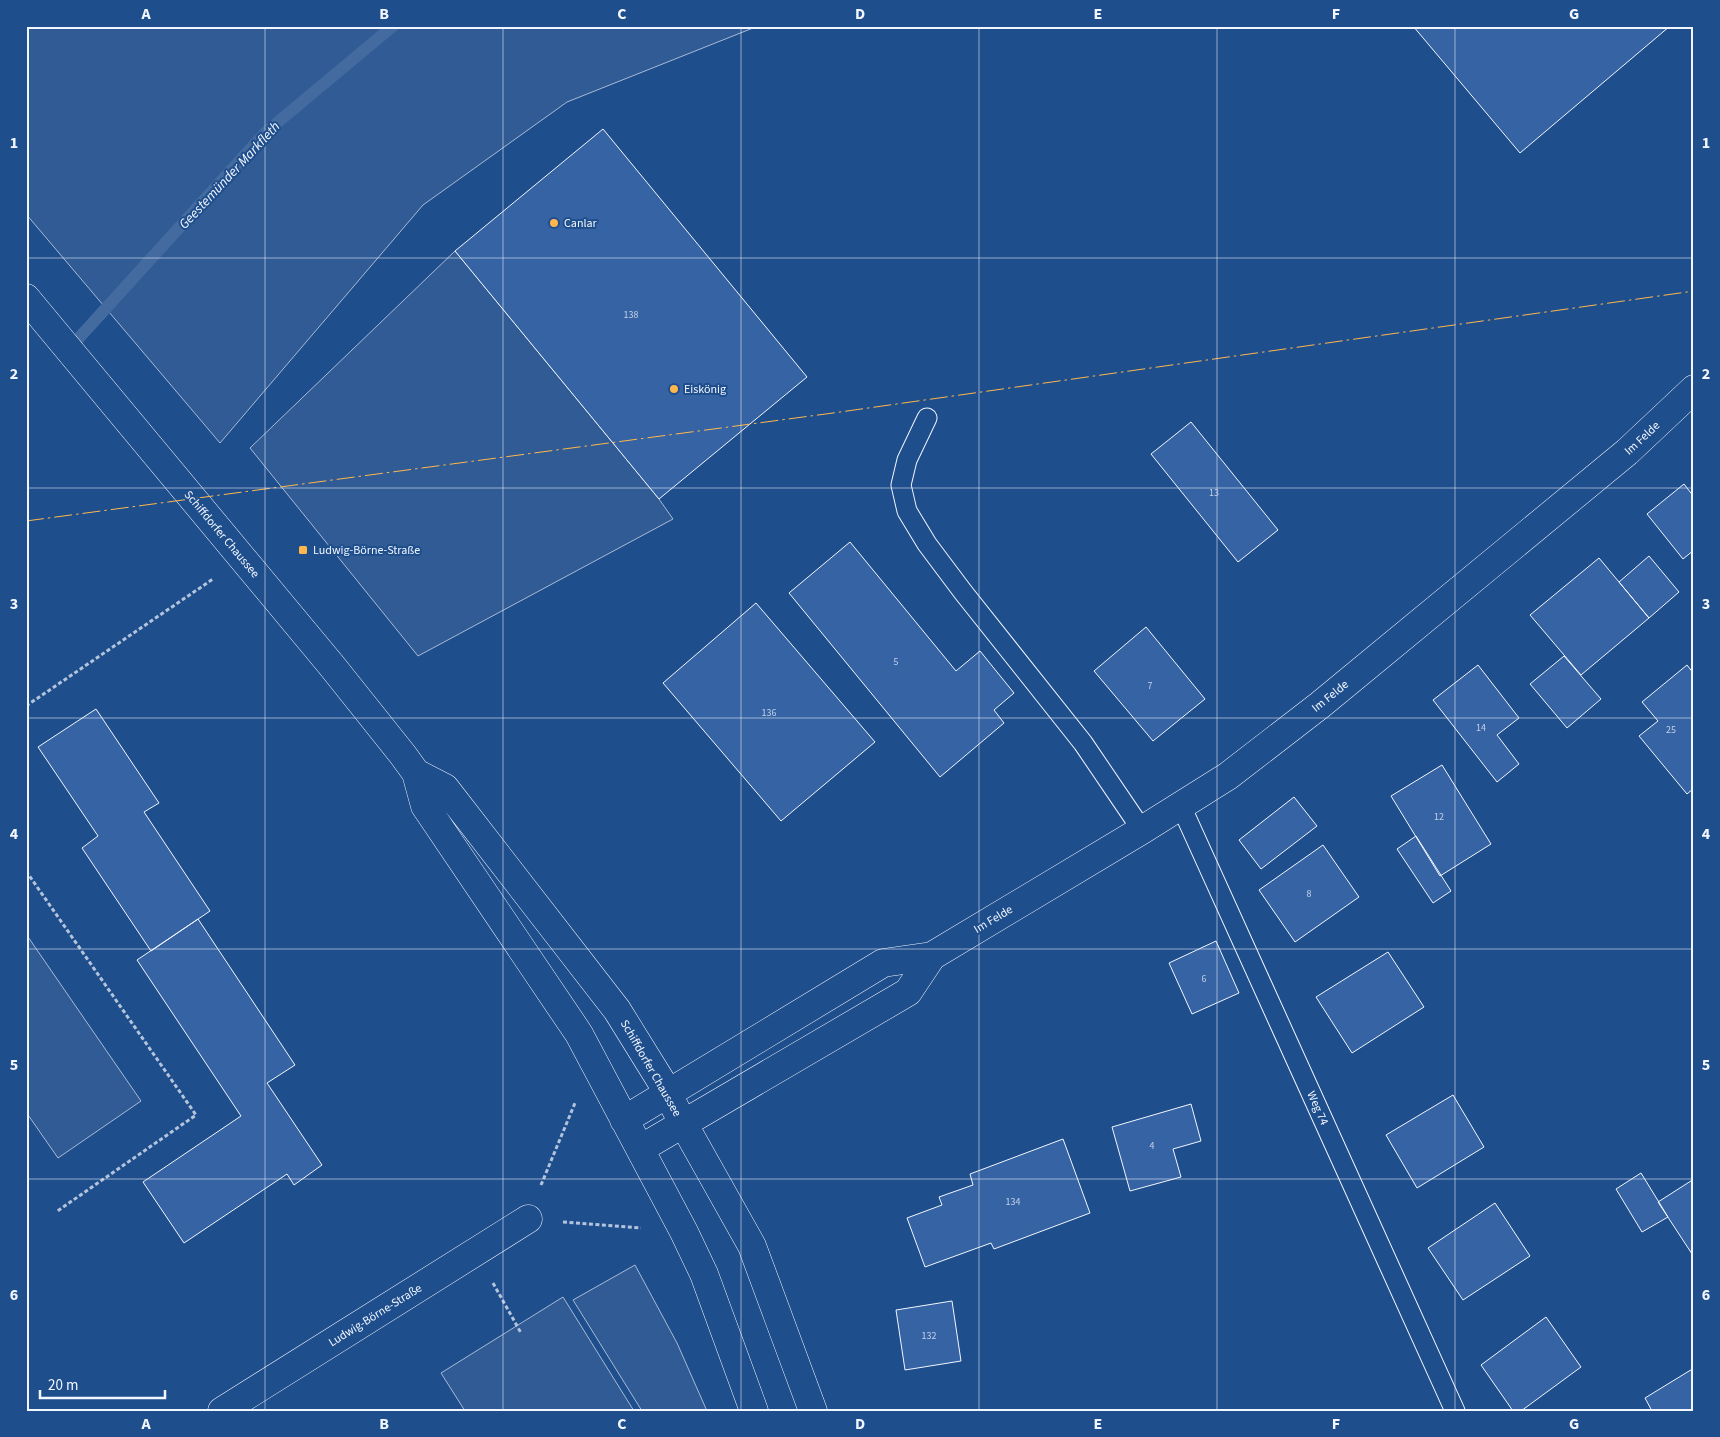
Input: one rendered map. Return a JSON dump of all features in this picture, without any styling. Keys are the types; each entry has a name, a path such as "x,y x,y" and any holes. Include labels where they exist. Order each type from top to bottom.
{"main road":[{"name":"Schiffdorfer Chaussee","path":"26,298 332,666 416,773 425,806 580,1034 684,1232 704,1274 754,1411"},
{"name":"Im Felde","path":"624,1120 883,963 932,956 1228,776 1327,698 1627,452 1694,389"},
{"name":"Schiffdorfer Chaussee","path":"416,773 445,788 618,1010 668,1095 752,1246 813,1411"},
{"name":"Im Felde","path":"640,1148 908,992 932,956"},
{"name":"Ludwig-Börne-Straße","path":"222,1411 528,1219"}],"lane":[{"path":"927,418 907,460 901,485 907,511 927,544 957,584 1083,742 1142,830"},
{"name":"Weg 74","path":"1181,806 1455,1411"}],"path":[{"path":"26,706 242,559"},
{"path":"26,871 196,1115 56,1212"},
{"path":"593,1060 528,1219 684,1232"},
{"path":"476,1252 521,1333"}],"shaded area":[{"path":"26,26 758,26 567,102 423,205 220,443 26,214"},
{"path":"455,251 659,499 673,519 418,656 250,448"},
{"path":"26,934 141,1101 58,1158 26,1112"},
{"path":"635,1265 677,1343 707,1411 642,1411 573,1300"},
{"path":"563,1297 634,1411 465,1411 441,1373"}],"building":[{"path":"1413,26 1670,26 1520,153"},
{"path":"603,129 807,377 659,499 455,251"},
{"path":"1191,422 1278,530 1238,562 1151,454"},
{"path":"1684,484 1694,497 1694,550 1683,559 1647,514"},
{"path":"850,542 956,671 980,651 1014,693 994,710 1004,723 940,777 789,593"},
{"path":"1649,556 1679,592 1649,618 1619,582"},
{"path":"1599,558 1649,618 1581,675 1530,615"},
{"path":"756,603 875,742 781,821 663,683"},
{"path":"1146,627 1205,699 1153,741 1094,671"},
{"path":"1564,656 1601,699 1567,728 1530,684"},
{"path":"1478,665 1519,718 1497,735 1519,764 1497,782 1433,700"},
{"path":"1687,665 1694,674 1694,788 1687,794 1639,736 1658,721 1642,702"},
{"path":"96,709 159,803 144,812 210,911 151,951 82,848 98,836 38,747"},
{"path":"1442,765 1491,844 1440,876 1391,796"},
{"path":"1294,797 1317,826 1261,869 1239,840"},
{"path":"1416,836 1451,891 1433,903 1397,849"},
{"path":"1323,845 1359,897 1295,942 1259,890"},
{"path":"198,919 295,1065 267,1083 322,1165 294,1185 287,1174 184,1243 143,1182 241,1116 137,960"},
{"path":"1216,941 1239,993 1192,1014 1169,963"},
{"path":"1388,952 1424,1007 1352,1053 1316,997"},
{"path":"1453,1095 1484,1147 1417,1188 1386,1135"},
{"path":"1191,1104 1201,1141 1173,1149 1181,1177 1130,1191 1112,1127"},
{"path":"1063,1139 1090,1213 994,1249 991,1243 925,1267 907,1218 942,1205 939,1197 973,1185 970,1174"},
{"path":"1641,1173 1668,1217 1642,1232 1616,1189"},
{"path":"1694,1179 1694,1257 1658,1202"},
{"path":"1495,1203 1530,1256 1463,1300 1428,1248"},
{"path":"952,1301 961,1361 905,1370 896,1310"},
{"path":"1546,1317 1581,1367 1521,1411 1513,1411 1481,1365"},
{"path":"1694,1368 1694,1411 1652,1411 1645,1398"}],"waterway":[{"name":"Geestemünder Markfleth","path":"78,339 266,132 393,26"}],"power":[{"path":"26,521 833,413 1694,291"}],"place":[{"name":"Canlar","path":"554,223"},
{"name":"Eiskönig","path":"674,389"},
{"name":"Ludwig-Börne-Straße","path":"303,550"}]}
